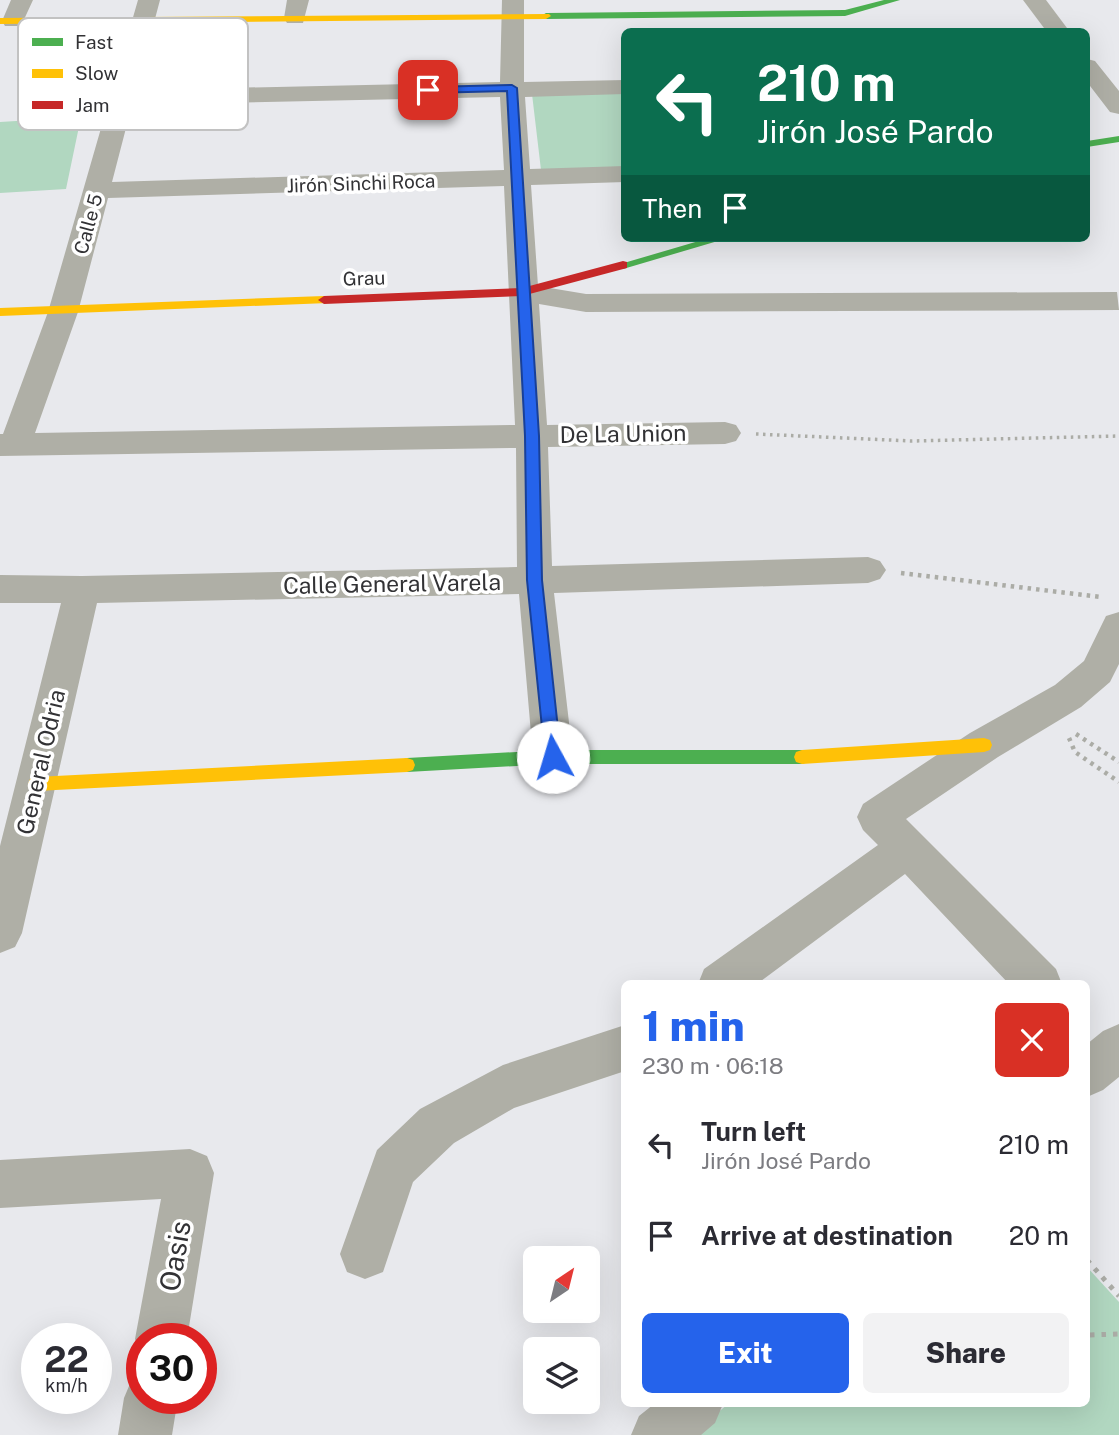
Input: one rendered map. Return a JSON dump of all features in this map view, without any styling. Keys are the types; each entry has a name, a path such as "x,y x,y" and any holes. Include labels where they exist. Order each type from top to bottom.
{"street":[{"path":"6,21 22,0"},
{"path":"44,18 147,10 296,9 513,8 845,13 895,0"},
{"path":"1034,0 1056,28"},
{"path":"513,8 515,178 532,436 535,580 553,757"},
{"path":"1090,70 1119,107"},
{"path":"248,95 621,87"},
{"name":"Calle 5","path":"8,444 64,312 113,130"},
{"path":"1090,143 1119,138"},
{"name":"Jirón Sinchi Roca","path":"97,190 621,174"},
{"name":"Grau","path":"0,312 64,312 522,292 707,242"},
{"path":"522,292 586,303 1117,301"},
{"name":"De La Union","path":"8,444 725,432"},
{"name":"Calle General Varela","path":"0,589 82,590 868,570"},
{"name":"General Odria","path":"0,933 82,590"},
{"path":"1036,980 877,817 984,745 1055,717 1069,696 1097,671 1113,612"},
{"path":"36,784 553,757 827,757 984,745"},
{"path":"726,980 907,848"},
{"path":"365,1254 394,1167 437,1126 503,1088 621,1049"},
{"name":"Oasis","path":"0,1184 190,1173 164,1323"},
{"path":"658,1435 691,1407"},
{"path":"145,1435 148,1414"}],"path":[{"path":"725,432 912,441 1119,436"},
{"path":"868,570 1018,585 1113,612"},
{"path":"1055,717 1119,762"},
{"path":"1055,717 1075,752 1119,782"},
{"path":"1090,1263 1119,1296"},
{"path":"1090,1335 1119,1334"}],"green space":[{"path":"621,93 621,170 541,170 532,94"},
{"path":"18,121 18,130 78,130 66,189 0,193 0,122"},
{"path":"1090,1270 1119,1302 1119,1435 691,1435 724,1407 1090,1407"}],"traffic: fast":[{"path":"546,16 845,13 895,0"},
{"path":"1090,144 1119,139"},
{"path":"623,265 707,242"},
{"path":"407,765 553,757 802,757"}],"traffic: slow":[{"path":"248,19 546,16"},
{"path":"0,21 18,21"},
{"path":"0,312 324,300"},
{"path":"802,757 984,745"},
{"path":"36,784 407,765"}],"traffic: jam":[{"path":"324,300 522,292 623,265"}],"route":[{"path":"428,90 512,88 515,178 532,436 535,580 553,757"}]}
